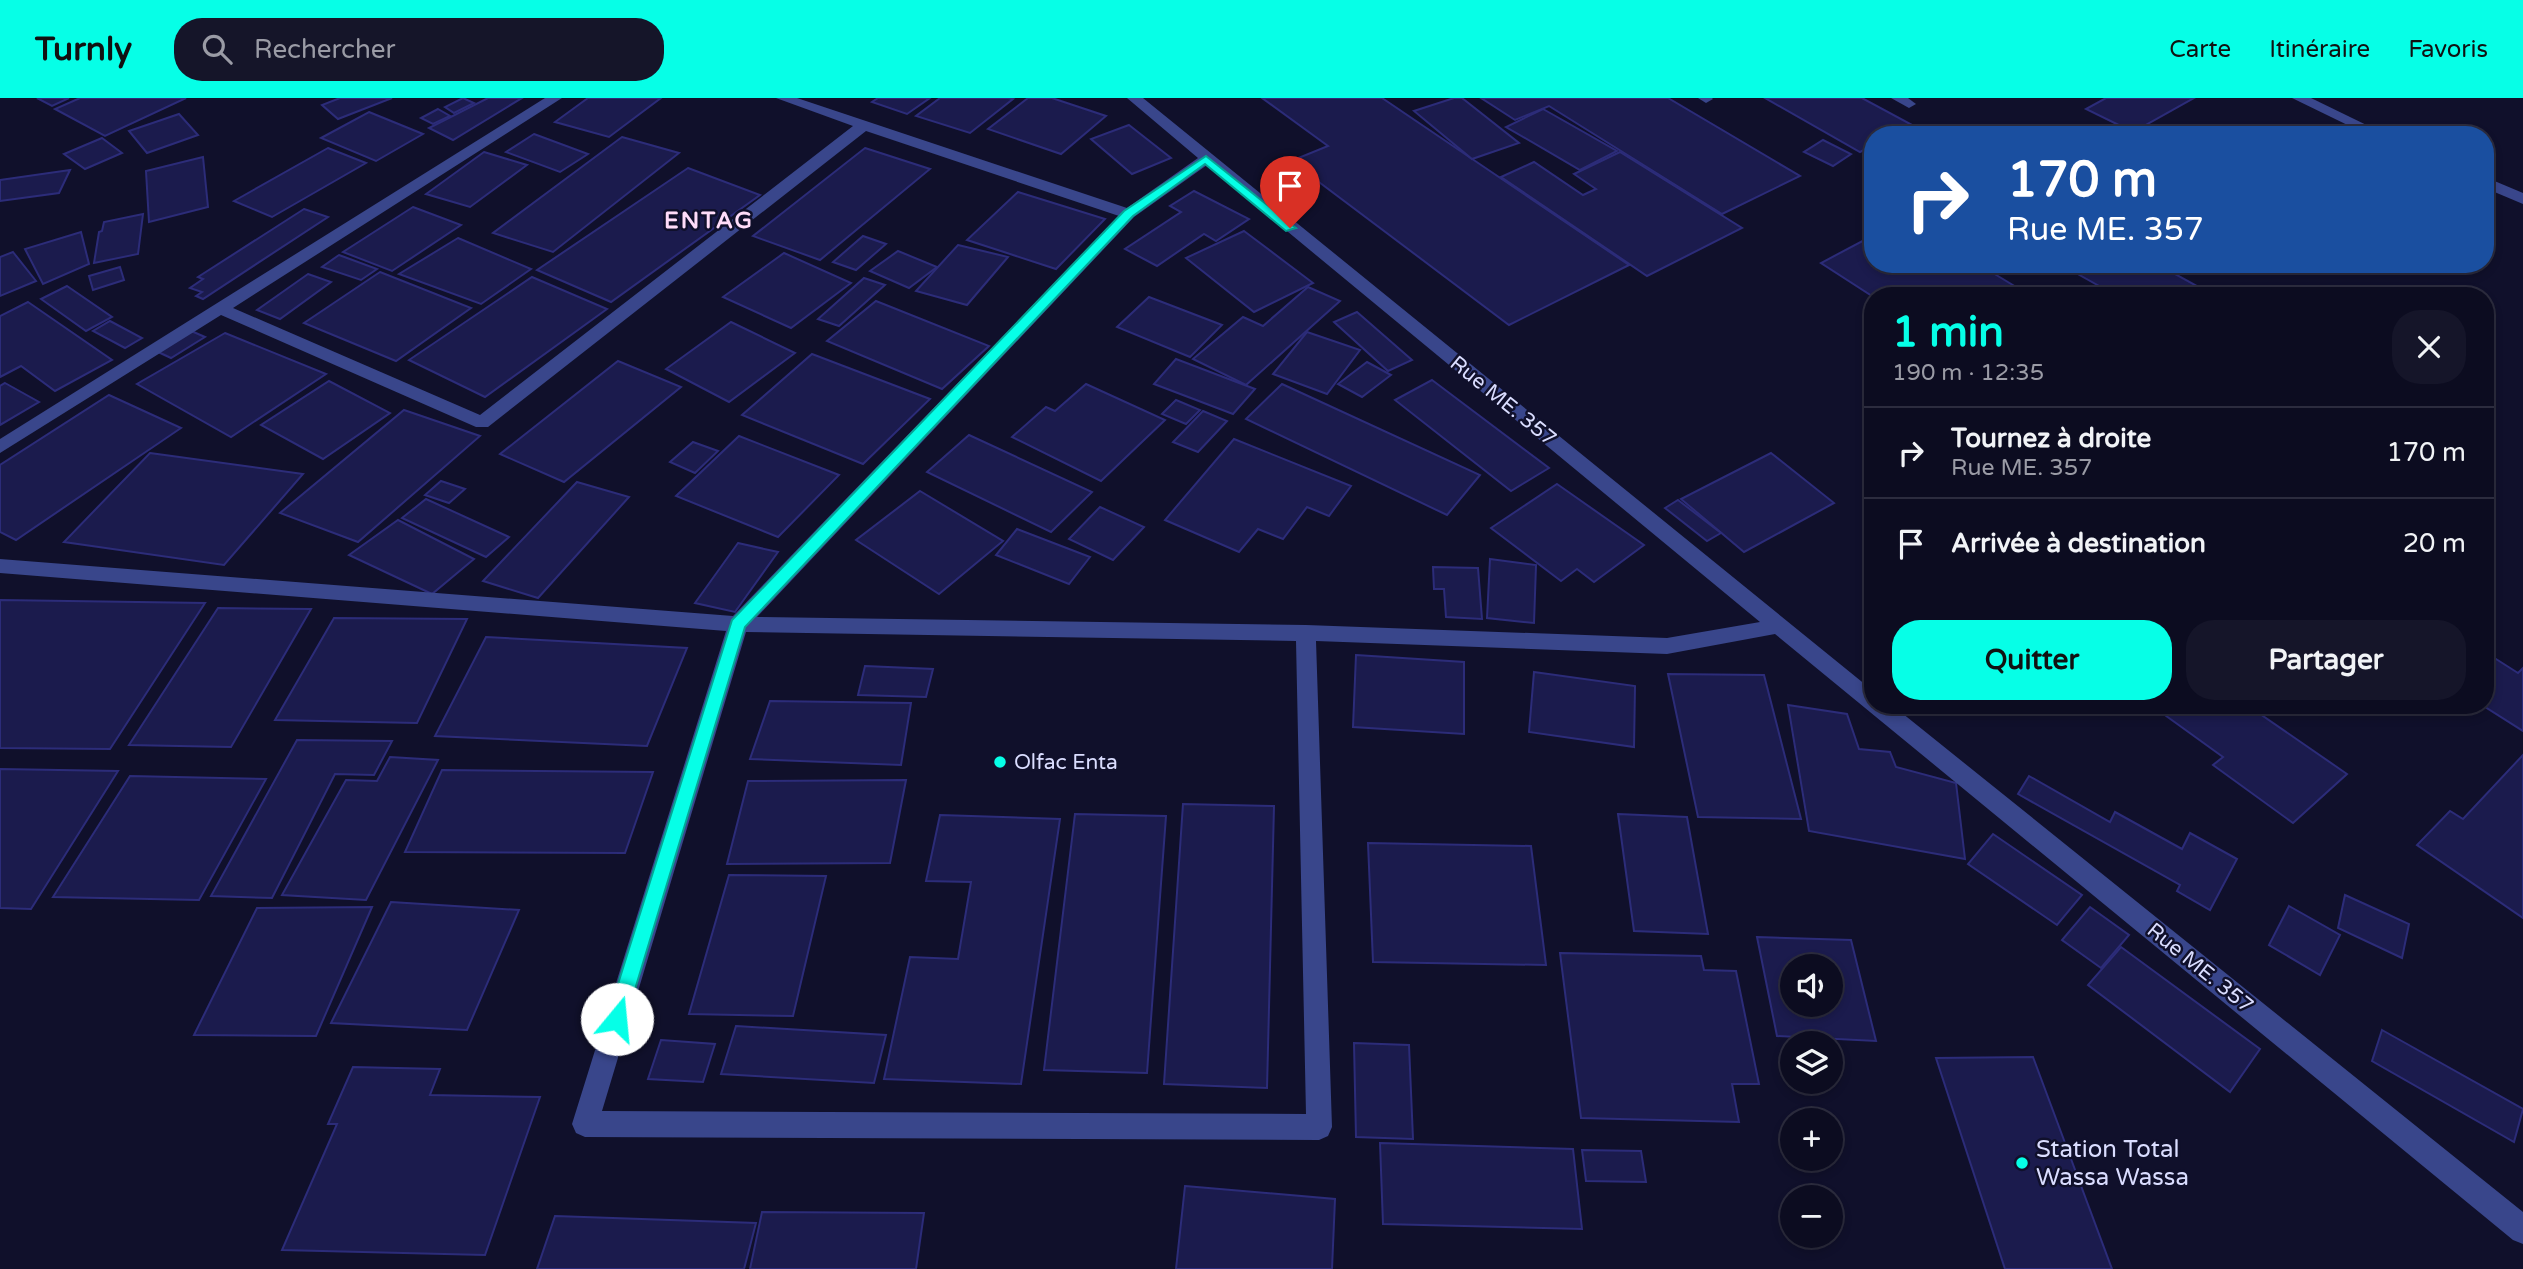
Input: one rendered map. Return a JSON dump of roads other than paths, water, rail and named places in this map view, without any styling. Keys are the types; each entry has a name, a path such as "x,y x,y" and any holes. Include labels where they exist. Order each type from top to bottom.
{"street":[{"path":"0,447 555,98"},
{"path":"783,98 1129,214"},
{"name":"Rue ME. 357","path":"1134,98 1864,695"},
{"path":"2299,98 2360,126"},
{"path":"219,308 482,423 864,125"},
{"path":"1206,159 1129,214 738,624 584,1124 1319,1127 1306,633"},
{"path":"2494,186 2523,199"},
{"path":"0,566 738,624 1306,633 1667,646 1779,626"},
{"name":"Rue ME. 357","path":"1888,714 2523,1230"}],"place":[{"name":"Olfac Enta","path":"1000,762"},
{"name":"Station Total Wassa Wassa","path":"2022,1163"}],"district":[{"name":"ENTAG","path":"709,221"}]}
